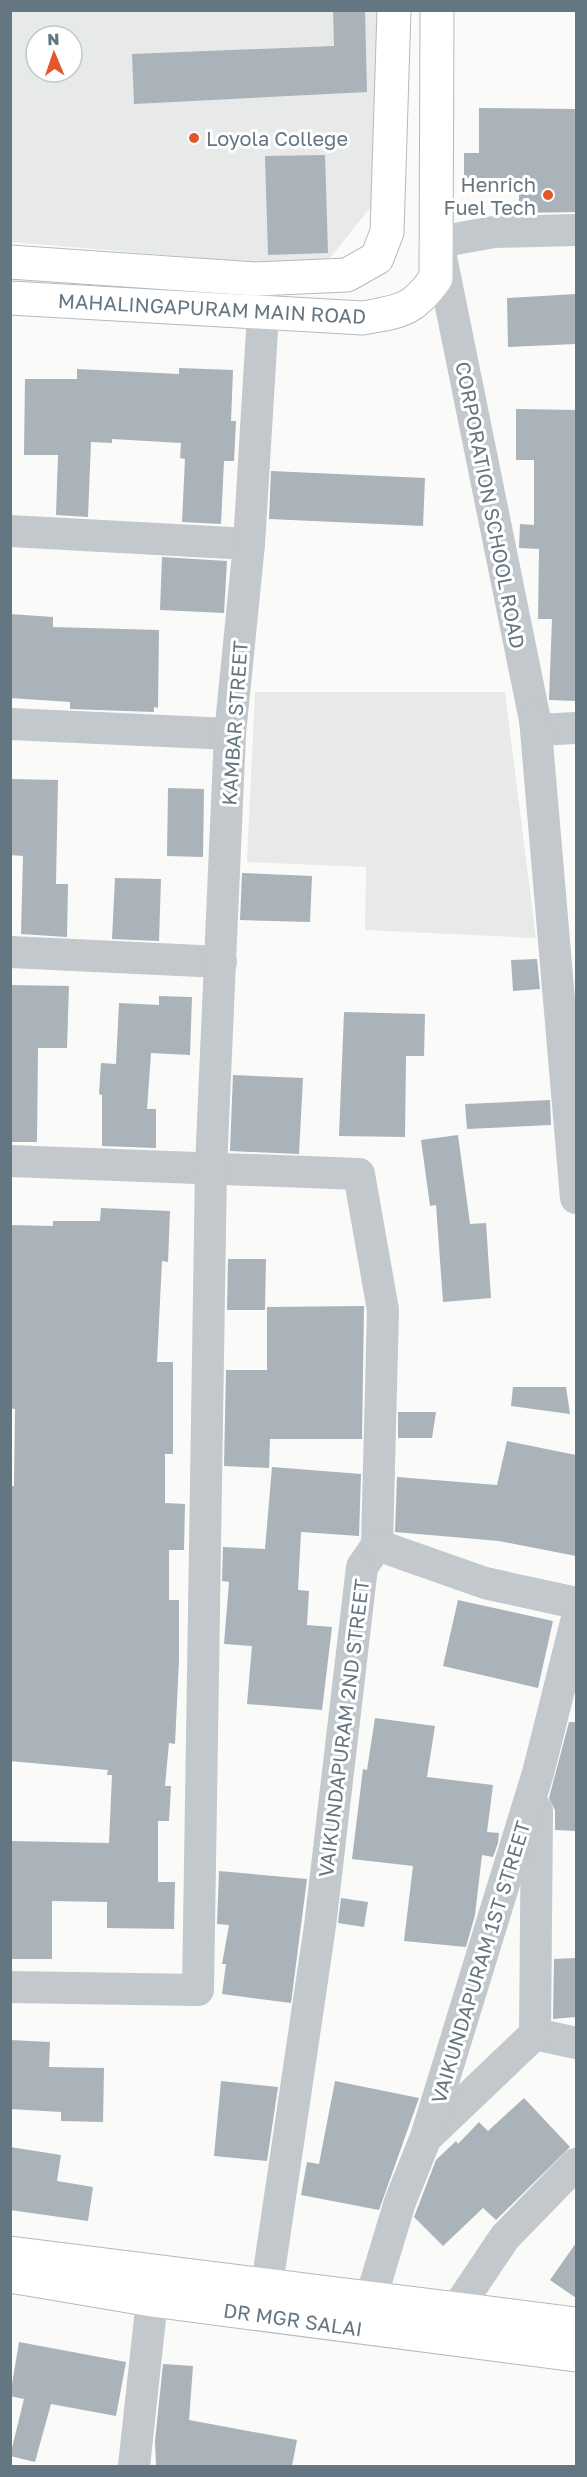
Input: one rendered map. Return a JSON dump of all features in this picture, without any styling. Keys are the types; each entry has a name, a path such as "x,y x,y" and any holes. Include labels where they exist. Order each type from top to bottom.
{"main road":[{"name":"MAHALINGAPURAM MAIN ROAD","path":"10,262 261,279 347,275 377,258 387,232 394,10"},
{"name":"MAHALINGAPURAM MAIN ROAD","path":"10,298 363,318 398,311 420,300 436,278 438,242 437,10"},
{"path":"387,232 438,242"},
{"name":"DR MGR SALAI","path":"10,2253 576,2324"},
{"name":"DR MGR SALAI","path":"10,2276 152,2300 576,2355"}],"street":[{"path":"438,242 494,232 576,230"},
{"name":"CORPORATION SCHOOL ROAD","path":"438,242 535,719"},
{"name":"KAMBAR STREET","path":"10,1987 198,1990 212,1167 230,734 249,544 263,314 261,279"},
{"path":"10,531 249,544"},
{"path":"535,719 537,730 576,728"},
{"path":"535,719 571,1068 576,1198"},
{"path":"10,724 230,734"},
{"path":"10,952 221,962"},
{"path":"10,1161 212,1167"},
{"name":"VAIKUNDAPURAM 2ND STREET","path":"212,1167 290,1173 358,1174 383,1310 377,1545 362,1567 320,1926 267,2285"},
{"path":"377,1545 485,1583 576,1603"},
{"name":"VAIKUNDAPURAM 1ST STREET","path":"371,2298 400,2202 426,2137 538,1773 568,1686 576,1622"},
{"path":"426,2137 534,2034 538,1773"},
{"path":"534,2034 576,2043"},
{"path":"456,2310 505,2237 576,2164"},
{"path":"134,2466 152,2300"}],"shaded area":[{"name":"Loyola College","path":"10,11 381,11 374,203 322,268 11,242"},
{"path":"255,692 505,692 536,938 365,930 366,867 247,862"}],"building":[{"path":"333,10 365,10 367,92 134,104 132,54 334,46"},
{"path":"479,108 576,109 576,212 519,213 519,178 464,178 464,153 479,153"},
{"path":"325,155 328,253 268,255 265,156"},
{"path":"576,294 576,344 508,347 507,298"},
{"path":"179,368 233,370 231,421 236,421 234,461 224,461 221,524 182,522 185,459 180,458 181,443 112,439 112,443 91,442 88,517 56,515 58,455 24,455 25,379 77,379 77,369 179,374"},
{"path":"516,409 576,410 576,701 549,700 552,619 538,619 539,549 519,548 520,524 534,525 534,460 516,460"},
{"path":"271,471 425,478 423,526 269,519"},
{"path":"162,557 227,561 224,613 160,610"},
{"path":"10,614 53,617 53,627 159,630 158,708 154,707 154,712 70,709 70,702 10,698"},
{"path":"11,779 58,780 56,884 68,884 67,937 21,934 23,856 10,855"},
{"path":"168,788 204,789 203,857 167,856"},
{"path":"242,873 312,876 310,922 240,920"},
{"path":"115,878 161,879 159,941 112,939"},
{"path":"537,959 540,989 513,991 511,960"},
{"path":"10,985 69,986 67,1048 38,1048 37,1142 10,1142"},
{"path":"159,996 192,997 190,1055 151,1053 147,1109 156,1109 156,1148 102,1146 102,1095 99,1094 101,1063 116,1064 119,1003 159,1005"},
{"path":"344,1012 425,1014 424,1056 406,1056 405,1137 339,1136"},
{"path":"233,1075 303,1078 299,1154 230,1151"},
{"path":"550,1100 551,1125 467,1129 465,1104"},
{"path":"458,1135 470,1224 486,1223 491,1298 443,1302 436,1205 430,1206 421,1140"},
{"path":"101,1208 170,1211 168,1262 162,1261 157,1362 173,1362 173,1454 165,1454 165,1503 185,1504 184,1550 169,1550 169,1600 179,1600 179,1660 175,1744 169,1743 165,1786 171,1786 169,1821 158,1821 158,1882 175,1882 174,1929 107,1928 107,1902 52,1901 52,1959 10,1959 10,1841 109,1843 112,1775 107,1775 108,1770 10,1761 10,1486 14,1486 15,1409 10,1408 10,1225 53,1226 53,1221 100,1221"},
{"path":"228,1259 266,1259 265,1310 227,1310"},
{"path":"364,1306 362,1439 270,1439 269,1468 224,1466 226,1370 267,1370 267,1307"},
{"path":"513,1387 566,1387 570,1414 511,1406"},
{"path":"398,1412 436,1412 432,1438 398,1438"},
{"path":"507,1441 576,1455 576,1556 499,1541 395,1532 397,1477 497,1485"},
{"path":"272,1467 361,1474 359,1536 301,1532 298,1590 309,1591 307,1625 332,1627 322,1710 247,1704 252,1646 224,1644 229,1582 222,1581 223,1547 265,1549"},
{"path":"458,1600 553,1621 538,1688 443,1666"},
{"path":"375,1718 435,1726 427,1777 493,1785 487,1832 499,1833 498,1843 493,1857 482,1855 475,1915 466,1947 404,1941 413,1866 352,1859 363,1769 367,1770"},
{"path":"569,1722 576,1722 576,1831 555,1830 555,1810 549,1798"},
{"path":"219,1871 307,1879 291,2003 222,1994 226,1964 222,1964 229,1925 217,1924"},
{"path":"341,1898 368,1902 364,1927 338,1923"},
{"path":"576,1958 576,2017 553,2019 554,1959"},
{"path":"10,2040 50,2042 49,2067 104,2068 103,2122 61,2121 61,2112 10,2109"},
{"path":"221,2081 278,2087 267,2161 214,2156"},
{"path":"335,2081 419,2098 379,2210 301,2195 307,2162 319,2164"},
{"path":"524,2098 570,2147 496,2220 483,2208 443,2246 414,2217 436,2160 456,2141 458,2144 479,2122 488,2131"},
{"path":"10,2147 61,2155 57,2181 93,2187 88,2221 10,2210"},
{"path":"576,2243 576,2298 550,2280"},
{"path":"19,2342 126,2362 116,2416 51,2404 35,2462 10,2456 24,2399 10,2396"},
{"path":"163,2364 193,2366 189,2420 297,2440 292,2466 156,2466 155,2441"}],"place":[{"name":"Loyola College","path":"194,138"},
{"name":"Henrich Fuel Tech","path":"548,195"}]}
